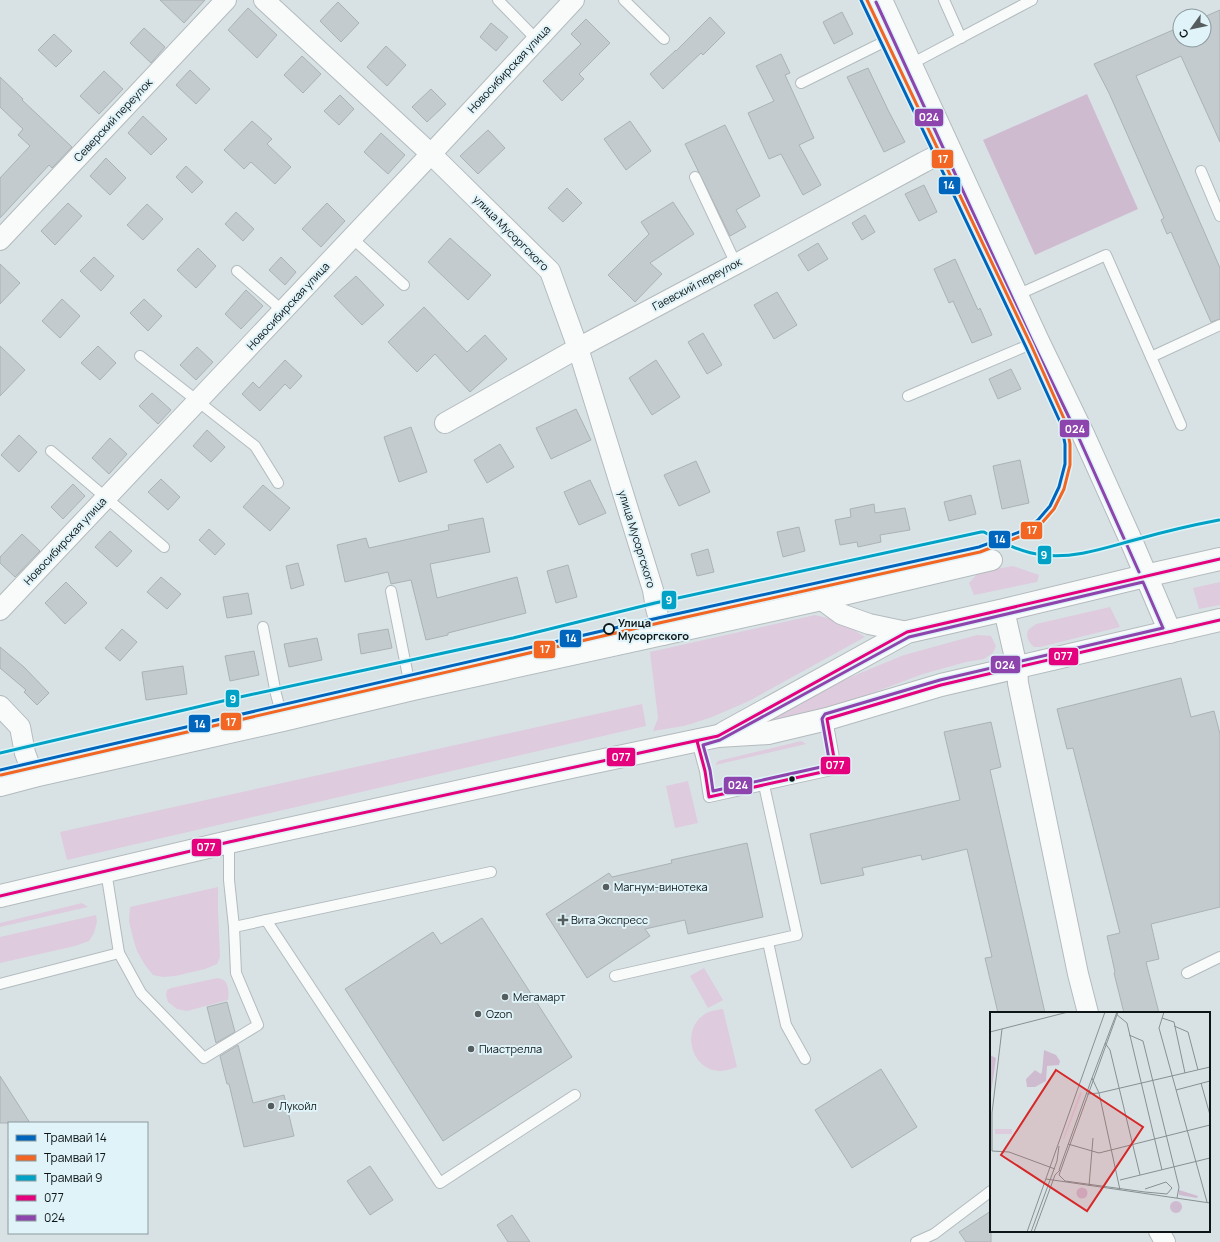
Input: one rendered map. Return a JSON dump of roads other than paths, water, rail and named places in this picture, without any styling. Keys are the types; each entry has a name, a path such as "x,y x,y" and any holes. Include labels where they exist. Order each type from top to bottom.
{"main road":[{"path":"881,0 1038,341 1086,440 1170,632"},
{"path":"718,736 907,632 1220,559"},
{"path":"0,896 229,842 718,736 768,733 827,719 941,684 1220,620"}],"street":[{"name":"Северский переулок","path":"0,240 226,0"},
{"name":"улица Мусоргского","path":"264,0 431,154 550,271 578,348 653,590 663,635"},
{"name":"Новосибирская улица","path":"0,610 352,238 574,0"},
{"name":"Гаевский переулок","path":"446,423 578,348 950,149"},
{"path":"0,786 413,690 822,600 992,560"},
{"path":"822,600 841,614 869,624 907,632"},
{"path":"1004,610 1017,667 1018,683 1078,974 1088,1012"},
{"path":"0,706 20,726 25,753 34,777"},
{"path":"1160,1232 1165,1242"}],"lane":[{"path":"498,0 537,40"},
{"path":"624,0 664,39"},
{"path":"944,0 961,38"},
{"path":"911,64 1031,0"},
{"path":"801,83 898,35"},
{"path":"1201,171 1220,216"},
{"path":"695,177 736,264"},
{"path":"352,238 404,285"},
{"path":"1017,295 1106,255 1181,425"},
{"path":"237,271 283,311"},
{"path":"1151,357 1220,325"},
{"path":"908,396 1038,341"},
{"path":"140,356 255,446 278,483"},
{"path":"51,451 164,547"},
{"path":"391,591 408,676 413,690"},
{"path":"263,627 276,694 283,721"},
{"path":"697,741 705,771 709,797 836,769 827,719"},
{"path":"615,976 797,935 764,785"},
{"path":"106,871 120,953 141,993 204,1058 258,1025 236,973 234,928 229,880 229,842"},
{"path":"234,928 491,872"},
{"path":"266,920 440,1183 575,1095"},
{"path":"768,942 786,1025 805,1059"},
{"path":"0,984 120,953"},
{"path":"1187,973 1220,957"},
{"path":"916,1242 937,1238 990,1192"}],"tram line":[{"name":"14","path":"0,770 658,618 979,547 1022,531 1038,520 1050,506 1059,487 1065,464 1065,444 1061,424 861,0"},
{"name":"17","path":"1,775 659,623 980,552 1024,535 1041,524 1054,509 1064,489 1070,465 1070,444 1066,423 1031,345 867,0"},
{"name":"9","path":"0,753 240,697 513,638 655,603 981,532 984,532 1005,544 1020,550 1035,554 1056,556 1093,551 1219,520"}],"place":[{"name":"Улица Мусоргского","path":"609,629"},
{"name":"Магнум-винотека","path":"606,887"},
{"name":"Вита Экспресс","path":"563,920"},
{"name":"Мегамарт","path":"505,997"},
{"name":"Ozon","path":"478,1014"},
{"name":"Пиастрелла","path":"471,1049"},
{"name":"Лукойл","path":"271,1106"}]}
